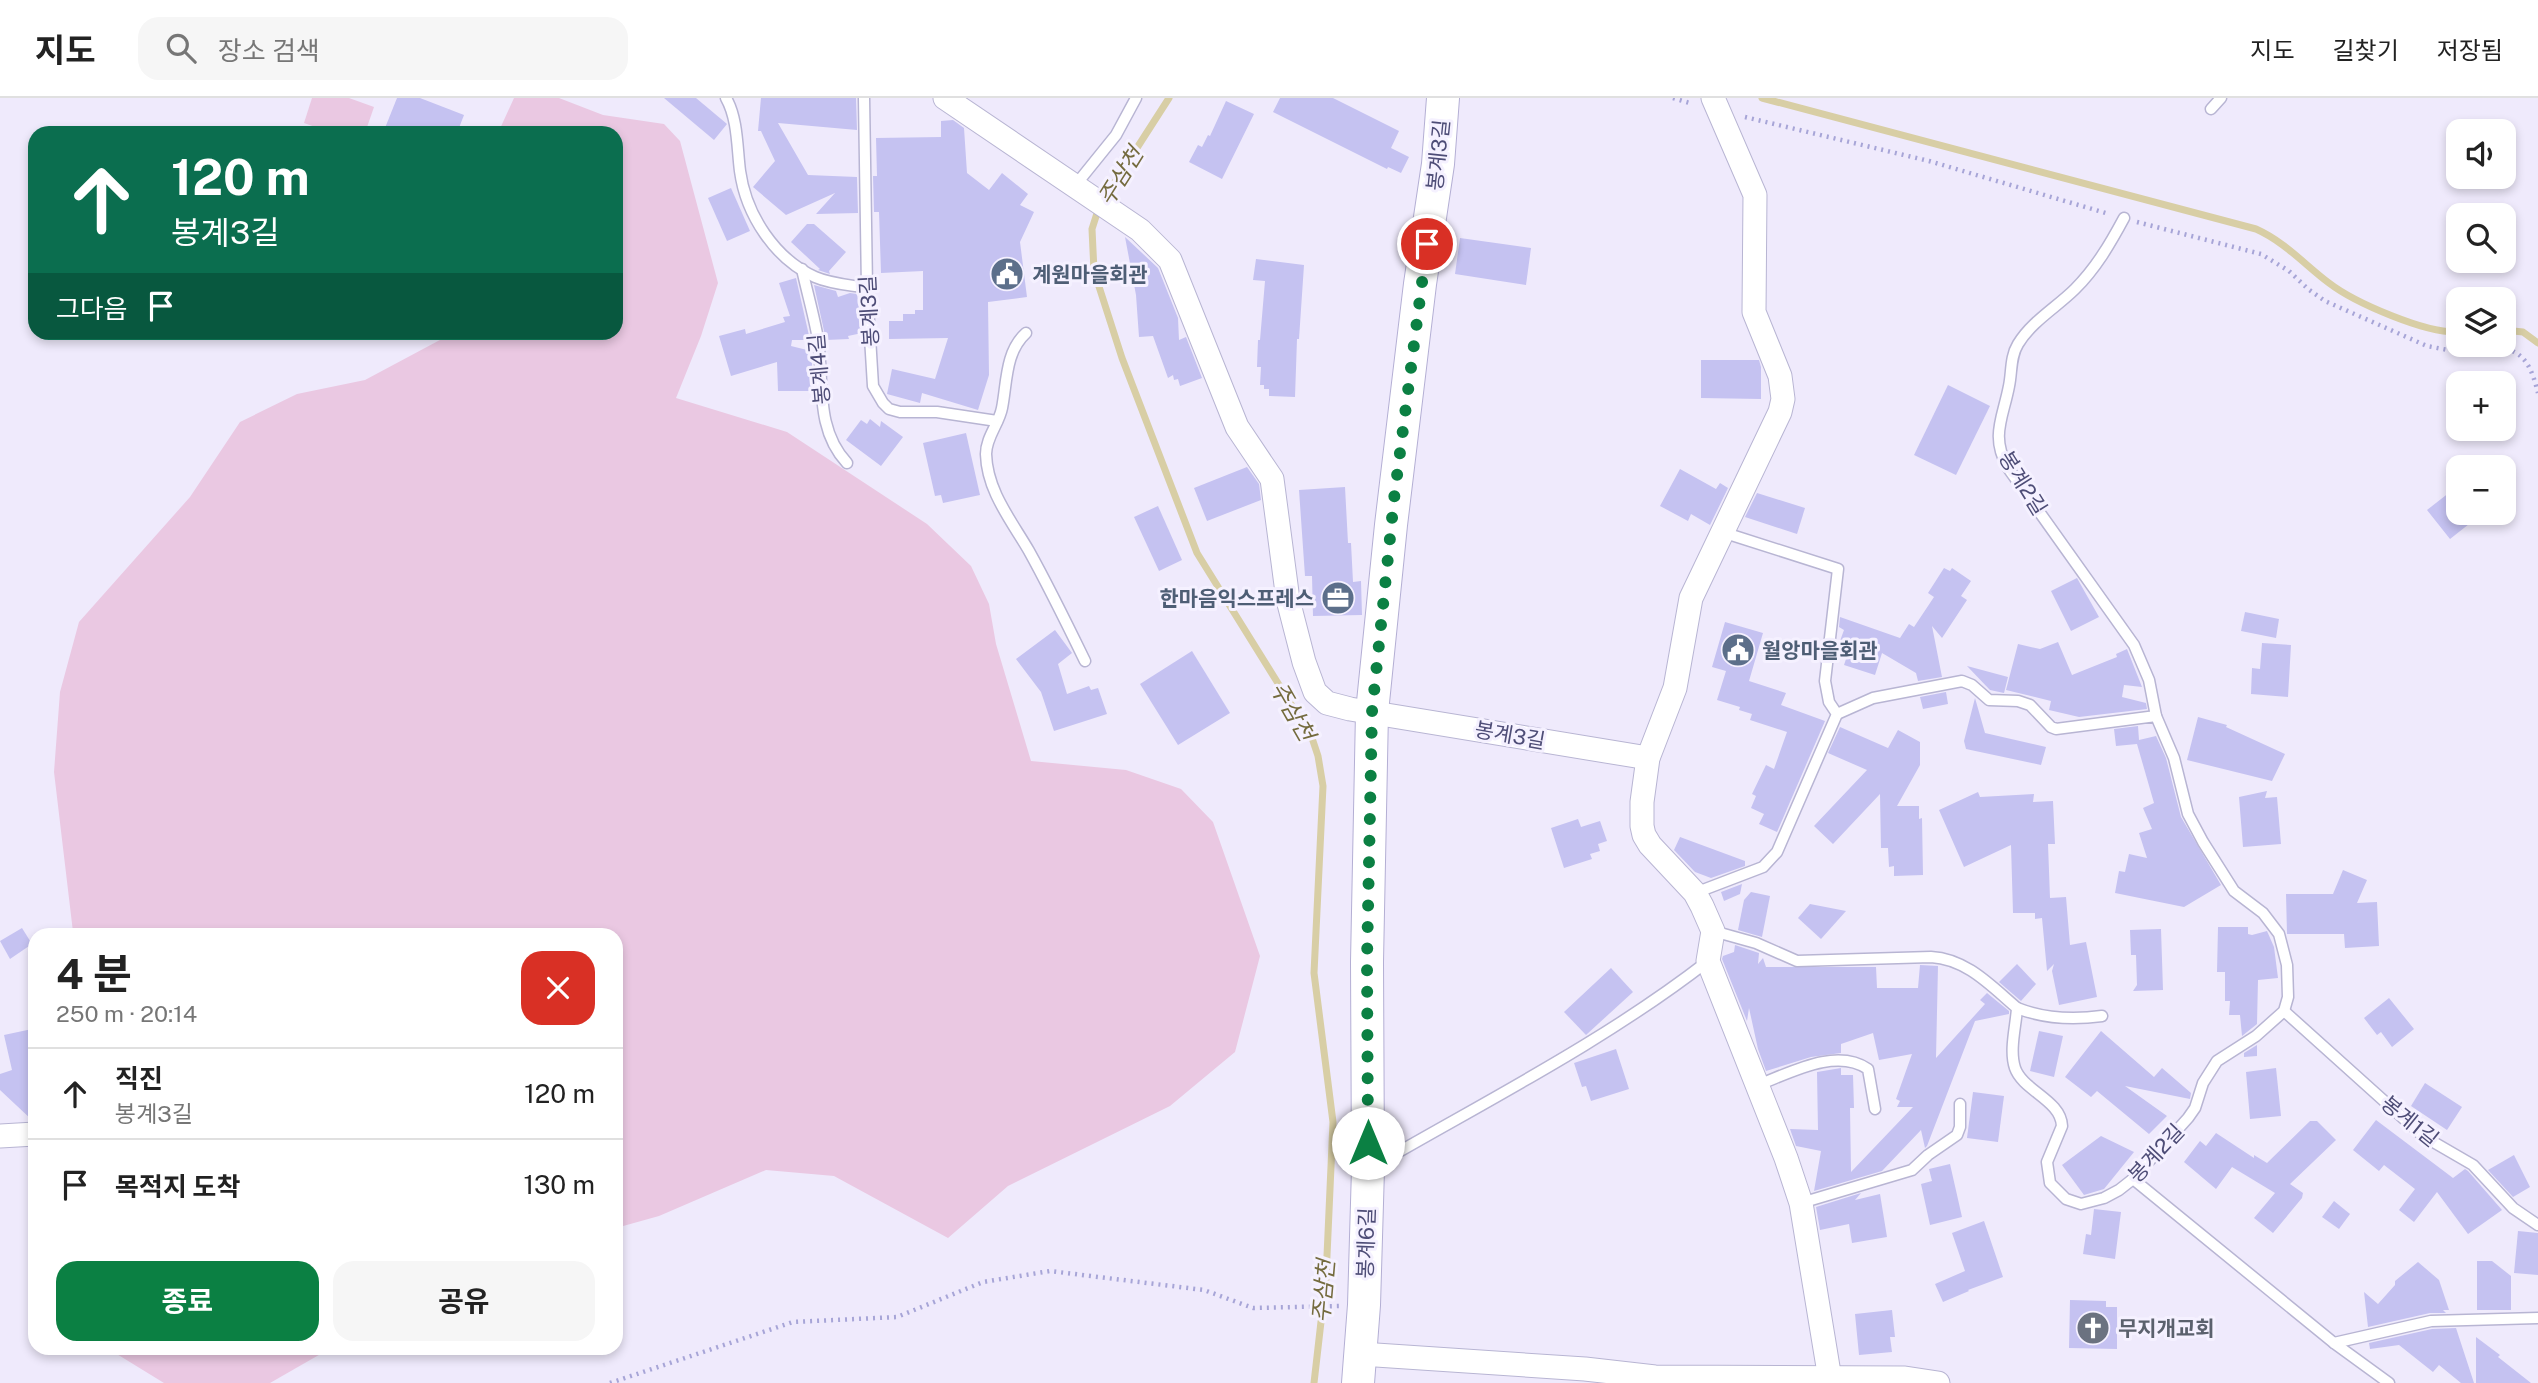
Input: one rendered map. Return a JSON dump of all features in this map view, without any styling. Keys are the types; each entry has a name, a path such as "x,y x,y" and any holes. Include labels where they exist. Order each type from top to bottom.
{"street":[{"path":"946,98 1078,190"},
{"name":"봉계3길","path":"1372,712 1394,499 1420,284 1438,164 1443,98"},
{"path":"1714,101 1755,195 1754,312 1780,376 1783,399 1780,412 1691,597 1675,688 1648,758 1642,802 1642,826 1650,845 1695,893 1713,931 1708,961 1758,1084 1801,1203 1829,1379"},
{"name":"봉계3길","path":"1078,190 1150,238 1170,260 1237,427 1272,479 1289,600 1304,662 1320,699 1338,706 1648,758"},
{"name":"봉계6길","path":"1372,712 1367,961 1368,1169 1360,1369 1586,1369 1655,1377 1905,1378 1938,1383"},
{"path":"0,1136 28,1134"}],"lane":[{"path":"726,98 733,113 743,186 754,215 772,244 785,258 816,278 867,288"},
{"name":"봉계3길","path":"864,98 867,288 873,386 889,409 900,412 937,412 998,421"},
{"path":"1078,190 1116,135 1136,98"},
{"path":"2211,109 2221,98"},
{"name":"봉계2길","path":"2017,1008 2014,1065 2022,1079 2057,1111 2062,1121 2047,1162 2050,1183 2066,1199 2081,1204 2104,1198 2133,1179 2195,1108 2203,1083 2217,1061 2256,1036 2284,1011 2288,990 2287,965 2279,934 2263,914 2234,891 2188,814 2174,758 2157,716 2149,680 2134,645 2000,454 1999,423 2010,385 2012,358 2016,347 2029,329 2076,288 2102,257 2124,218"},
{"name":"봉계4길","path":"802,270 818,339 825,424 836,452 847,463"},
{"path":"1026,333 1010,359 1002,411 988,441 986,453 994,491 1085,661"},
{"path":"1722,532 1838,569 1825,681 1829,702 1837,714"},
{"path":"1695,893 1763,867 1771,860 1777,852 1837,714 1873,698 1962,681 1972,685 1989,700 2018,701 2030,705 2056,729 2157,716"},
{"path":"1713,931 1756,943 1797,961 1946,958 1968,967 2017,1008 2060,1018 2102,1016"},
{"path":"1368,1169 1582,1046 1673,989 1708,961"},
{"name":"봉계1길","path":"2284,1011 2423,1136 2473,1165 2512,1208 2538,1225"},
{"path":"1758,1084 1811,1066 1851,1060 1868,1069 1875,1109"},
{"path":"1801,1203 1912,1170 1928,1154 1957,1135 1960,1127 1960,1104"},
{"path":"2133,1179 2334,1343 2389,1383"},
{"path":"2334,1343 2431,1321 2538,1318"}],"path":[{"path":"610,1383 793,1322 897,1317 983,1282 1051,1271 1204,1290 1253,1308 1339,1306"}],"shaded area":[{"path":"312,98 349,98 374,107 367,126 312,126 304,123"},
{"path":"514,98 559,98 603,115 664,124 680,141 718,283 701,336 676,398 787,432 927,524 971,566 989,604 996,644 1031,761 1126,770 1181,789 1213,822 1260,956 1235,1052 1170,1106 1008,1186 948,1238 834,1176 766,1170 659,1216 623,1226 623,928 73,928 54,772 60,692 79,622 190,497 240,422 297,394 365,380 440,340 623,340 623,126 501,126"},
{"path":"118,1355 319,1355 270,1383 164,1383"}],"building":[{"path":"397,98 420,98 464,115 460,126 386,126"},
{"path":"664,98 696,98 727,124 714,140"},
{"path":"761,98 856,98 857,130 778,123 808,175 857,177 858,213 816,214 835,193 786,215 753,187 775,161 761,131 758,131"},
{"path":"1280,98 1333,98 1399,131 1391,148 1409,157 1401,173 1388,167 1387,169 1273,112"},
{"path":"1226,101 1254,114 1222,179 1189,162 1198,145 1202,147 1208,135 1210,136"},
{"path":"953,120 964,128 967,173 989,190 1002,173 1028,194 1020,205 1034,212 1020,242 1027,297 988,302 989,375 978,410 922,393 920,403 887,394 892,369 935,379 948,338 889,339 889,321 903,321 903,314 915,314 915,310 923,310 923,271 881,273 879,212 874,212 876,138 941,137 941,121"},
{"path":"731,188 750,231 727,241 708,198"},
{"path":"807,224 814,224 846,252 829,271 830,274 818,270 820,269 791,242"},
{"path":"1125,237 1158,268 1178,318 1179,340 1186,337 1202,378 1180,386 1173,375 1168,378 1153,336 1139,337 1136,295"},
{"path":"1460,238 1531,248 1526,285 1455,274"},
{"path":"1256,259 1304,265 1295,397 1269,396 1269,389 1260,385 1261,367 1257,367 1258,340 1265,281 1253,280"},
{"path":"796,278 810,340 792,340 791,346 811,351 814,391 778,391 777,362 731,376 719,336 745,329 746,334 785,322 783,317 790,316 779,283"},
{"path":"814,285 836,291 838,297 857,294 862,333 848,336 849,339 826,340"},
{"path":"1701,360 1759,360 1761,399 1701,398"},
{"path":"1948,385 1990,406 1956,475 1914,455"},
{"path":"870,419 880,427 881,421 903,437 881,466 846,440 861,420 867,424"},
{"path":"966,433 980,495 943,503 941,495 935,496 923,443"},
{"path":"1247,467 1259,484 1261,500 1207,521 1194,488"},
{"path":"1680,469 1716,489 1720,483 1728,488 1710,525 1691,514 1688,521 1660,506"},
{"path":"1345,487 1353,582 1361,581 1362,615 1313,616 1312,576 1305,576 1299,490"},
{"path":"1757,493 1805,508 1797,534 1745,517"},
{"path":"2446,495 2446,525 2468,525 2450,539 2427,510"},
{"path":"1158,506 1182,560 1159,571 1134,517"},
{"path":"1944,568 1950,571 1952,568 1971,581 1961,596 1967,600 1942,638 1932,626 1942,677 1918,681 1916,673 1882,653 1875,675 1844,665 1851,644 1840,641 1844,630 1839,627 1840,617 1900,638 1909,624 1914,627 1934,597 1928,593"},
{"path":"2077,578 2099,617 2071,631 2051,591"},
{"path":"2245,612 2279,619 2276,638 2241,631"},
{"path":"1725,622 1763,633 1749,681 1786,693 1781,705 1825,721 1777,832 1759,824 1764,814 1751,808 1756,796 1752,794 1766,765 1774,769 1787,732 1750,720 1752,714 1717,700 1726,671 1712,667"},
{"path":"1055,630 1072,653 1058,664 1067,694 1089,686 1091,690 1098,688 1107,714 1054,731 1041,692 1016,659"},
{"path":"2058,642 2072,675 2117,657 2116,654 2127,649 2142,687 2124,685 2122,697 2146,703 2147,709 2079,717 2049,710 2051,701 2006,690 2018,644 2040,649"},
{"path":"2262,643 2291,645 2288,697 2251,694 2252,668 2260,669"},
{"path":"1192,651 1230,713 1178,745 1140,684"},
{"path":"1967,666 2008,677 2004,693 1990,690"},
{"path":"1946,692 1948,704 1923,709 1920,697"},
{"path":"1975,698 1985,733 2046,747 2041,765 1966,749 1964,741"},
{"path":"2198,717 2227,725 2226,727 2285,754 2272,781 2187,760"},
{"path":"2138,726 2139,740 2156,736 2166,758 2181,817 2221,885 2184,907 2115,893 2119,871 2125,872 2129,854 2147,858 2139,833 2152,829 2143,808 2154,803 2137,744 2116,746 2114,729"},
{"path":"1840,727 1888,748 1898,730 1920,742 1920,765 1897,806 1919,806 1919,819 1922,818 1923,875 1894,876 1894,866 1889,867 1888,848 1881,848 1880,794 1833,844 1814,826 1867,770 1828,753"},
{"path":"2267,791 2265,798 2277,797 2281,844 2243,847 2239,797"},
{"path":"1978,792 1980,797 2034,794 2033,802 2053,801 2055,844 2048,844 2050,898 2066,897 2070,945 2086,942 2097,997 2059,1005 2052,971 2054,964 2047,971 2042,918 2035,919 2035,913 2013,913 2011,845 1964,867 1939,810"},
{"path":"1578,819 1581,827 1600,821 1607,841 1598,844 1600,851 1590,854 1592,859 1564,868 1551,828"},
{"path":"1680,837 1745,861 1745,866 1711,878 1695,872 1674,850"},
{"path":"2343,870 2367,880 2357,903 2377,902 2379,946 2345,948 2344,934 2287,934 2286,894 2333,894"},
{"path":"1742,884 1740,894 1724,901 1721,892"},
{"path":"1751,892 1770,896 1762,937 1738,930 1744,900"},
{"path":"1810,904 1846,911 1821,939 1798,918"},
{"path":"2218,927 2248,927 2248,934 2252,935 2267,931 2274,947 2278,978 2258,980 2257,1024 2242,1036 2240,1015 2229,1015 2230,1001 2225,1001 2225,972 2217,972"},
{"path":"22,928 28,938 28,947 10,959 0,941"},
{"path":"2161,929 2163,990 2133,991 2137,985 2136,955 2131,955 2130,930"},
{"path":"1735,945 1759,953 1758,964 1763,958 1766,967 1876,967 1877,988 1918,988 1920,965 1938,966 1936,1058 1985,1004 1980,1000 1987,993 2009,1011 2009,1014 1975,1021 1925,1148 1921,1130 1882,1171 1814,1191 1821,1151 1796,1146 1790,1129 1818,1130 1817,1072 1841,1068 1841,1075 1853,1075 1854,1108 1850,1108 1851,1172 1913,1107 1897,1107 1900,1101 1896,1099 1912,1054 1879,1060 1873,1033 1841,1044 1841,1053 1811,1057 1766,1071 1749,1008 1747,1021 1722,959 1734,952"},
{"path":"2017,964 2036,984 2021,1001 1999,982"},
{"path":"1611,968 1633,992 1586,1035 1564,1012"},
{"path":"2389,998 2414,1029 2392,1047 2381,1032 2377,1035 2364,1018"},
{"path":"28,1030 28,1116 0,1090 0,1074 12,1070 4,1035"},
{"path":"2039,1031 2063,1036 2054,1077 2030,1071"},
{"path":"2101,1031 2154,1077 2162,1068 2191,1093 2190,1099 2125,1086 2167,1116 2149,1134 2097,1091 2091,1097 2065,1077"},
{"path":"2257,1045 2257,1056 2244,1057 2244,1053"},
{"path":"1616,1049 1629,1089 1591,1101 1586,1086 1582,1087 1574,1063"},
{"path":"2276,1068 2281,1116 2250,1119 2246,1072"},
{"path":"2425,1083 2462,1107 2447,1130 2411,1106"},
{"path":"1973,1092 2004,1096 1998,1142 1967,1138"},
{"path":"2376,1120 2453,1178 2465,1169 2468,1171 2502,1210 2468,1234 2437,1192 2414,1222 2399,1210 2415,1189 2384,1165 2379,1171 2353,1150"},
{"path":"2310,1121 2317,1121 2336,1140 2290,1184 2303,1193 2302,1198 2273,1233 2254,1218 2275,1193 2232,1167 2216,1189 2184,1162 2200,1141 2206,1146 2216,1133 2254,1158 2254,1155 2267,1163"},
{"path":"2101,1136 2134,1152 2104,1189 2084,1195 2062,1165"},
{"path":"2514,1155 2530,1187 2513,1197 2488,1170"},
{"path":"1950,1164 1962,1217 1930,1225 1921,1184 1932,1181 1929,1169"},
{"path":"1861,1193 1855,1200 1880,1194 1887,1237 1852,1243 1849,1224 1820,1230 1816,1207"},
{"path":"2334,1201 2350,1214 2339,1229 2322,1217"},
{"path":"2094,1209 2121,1212 2115,1259 2083,1254 2086,1234 2091,1235"},
{"path":"1984,1221 2003,1277 1943,1302 1935,1284 1965,1271 1952,1233"},
{"path":"2518,1231 2538,1233 2538,1275 2514,1273"},
{"path":"2477,1261 2492,1261 2511,1276 2511,1310 2477,1310"},
{"path":"2418,1262 2439,1280 2449,1310 2443,1310 2446,1313 2430,1313 2368,1327 2364,1292 2378,1304 2395,1285 2395,1281"},
{"name":"무지개교회","path":"2070,1300 2106,1301 2106,1307 2117,1307 2117,1349 2069,1348"},
{"path":"1892,1310 1895,1337 1890,1337 1892,1352 1859,1355 1855,1314"},
{"path":"2456,1328 2474,1383 2461,1383 2439,1365 2433,1372 2399,1345 2370,1349 2369,1343 2432,1329"},
{"path":"2476,1337 2500,1355 2498,1357 2531,1383 2476,1383"}],"waterway":[{"name":"주삼천","path":"1169,98 1099,207 1092,229 1094,271 1122,358 1197,553 1312,738 1318,756 1323,786 1314,973 1333,1122 1326,1278 1314,1383"},
{"path":"1762,98 2256,229 2276,240 2341,291 2392,316 2446,331"},
{"path":"2516,331 2523,332 2538,343"}],"place":[{"name":"계원마을회관","path":"1007,274"},
{"name":"한마음익스프레스","path":"1338,598"},
{"name":"월앙마을회관","path":"1738,650"},
{"name":"무지개교회","path":"2093,1328"}],"route":[{"path":"1368,1143 1367,961 1372,712 1394,499 1427,244"}]}
